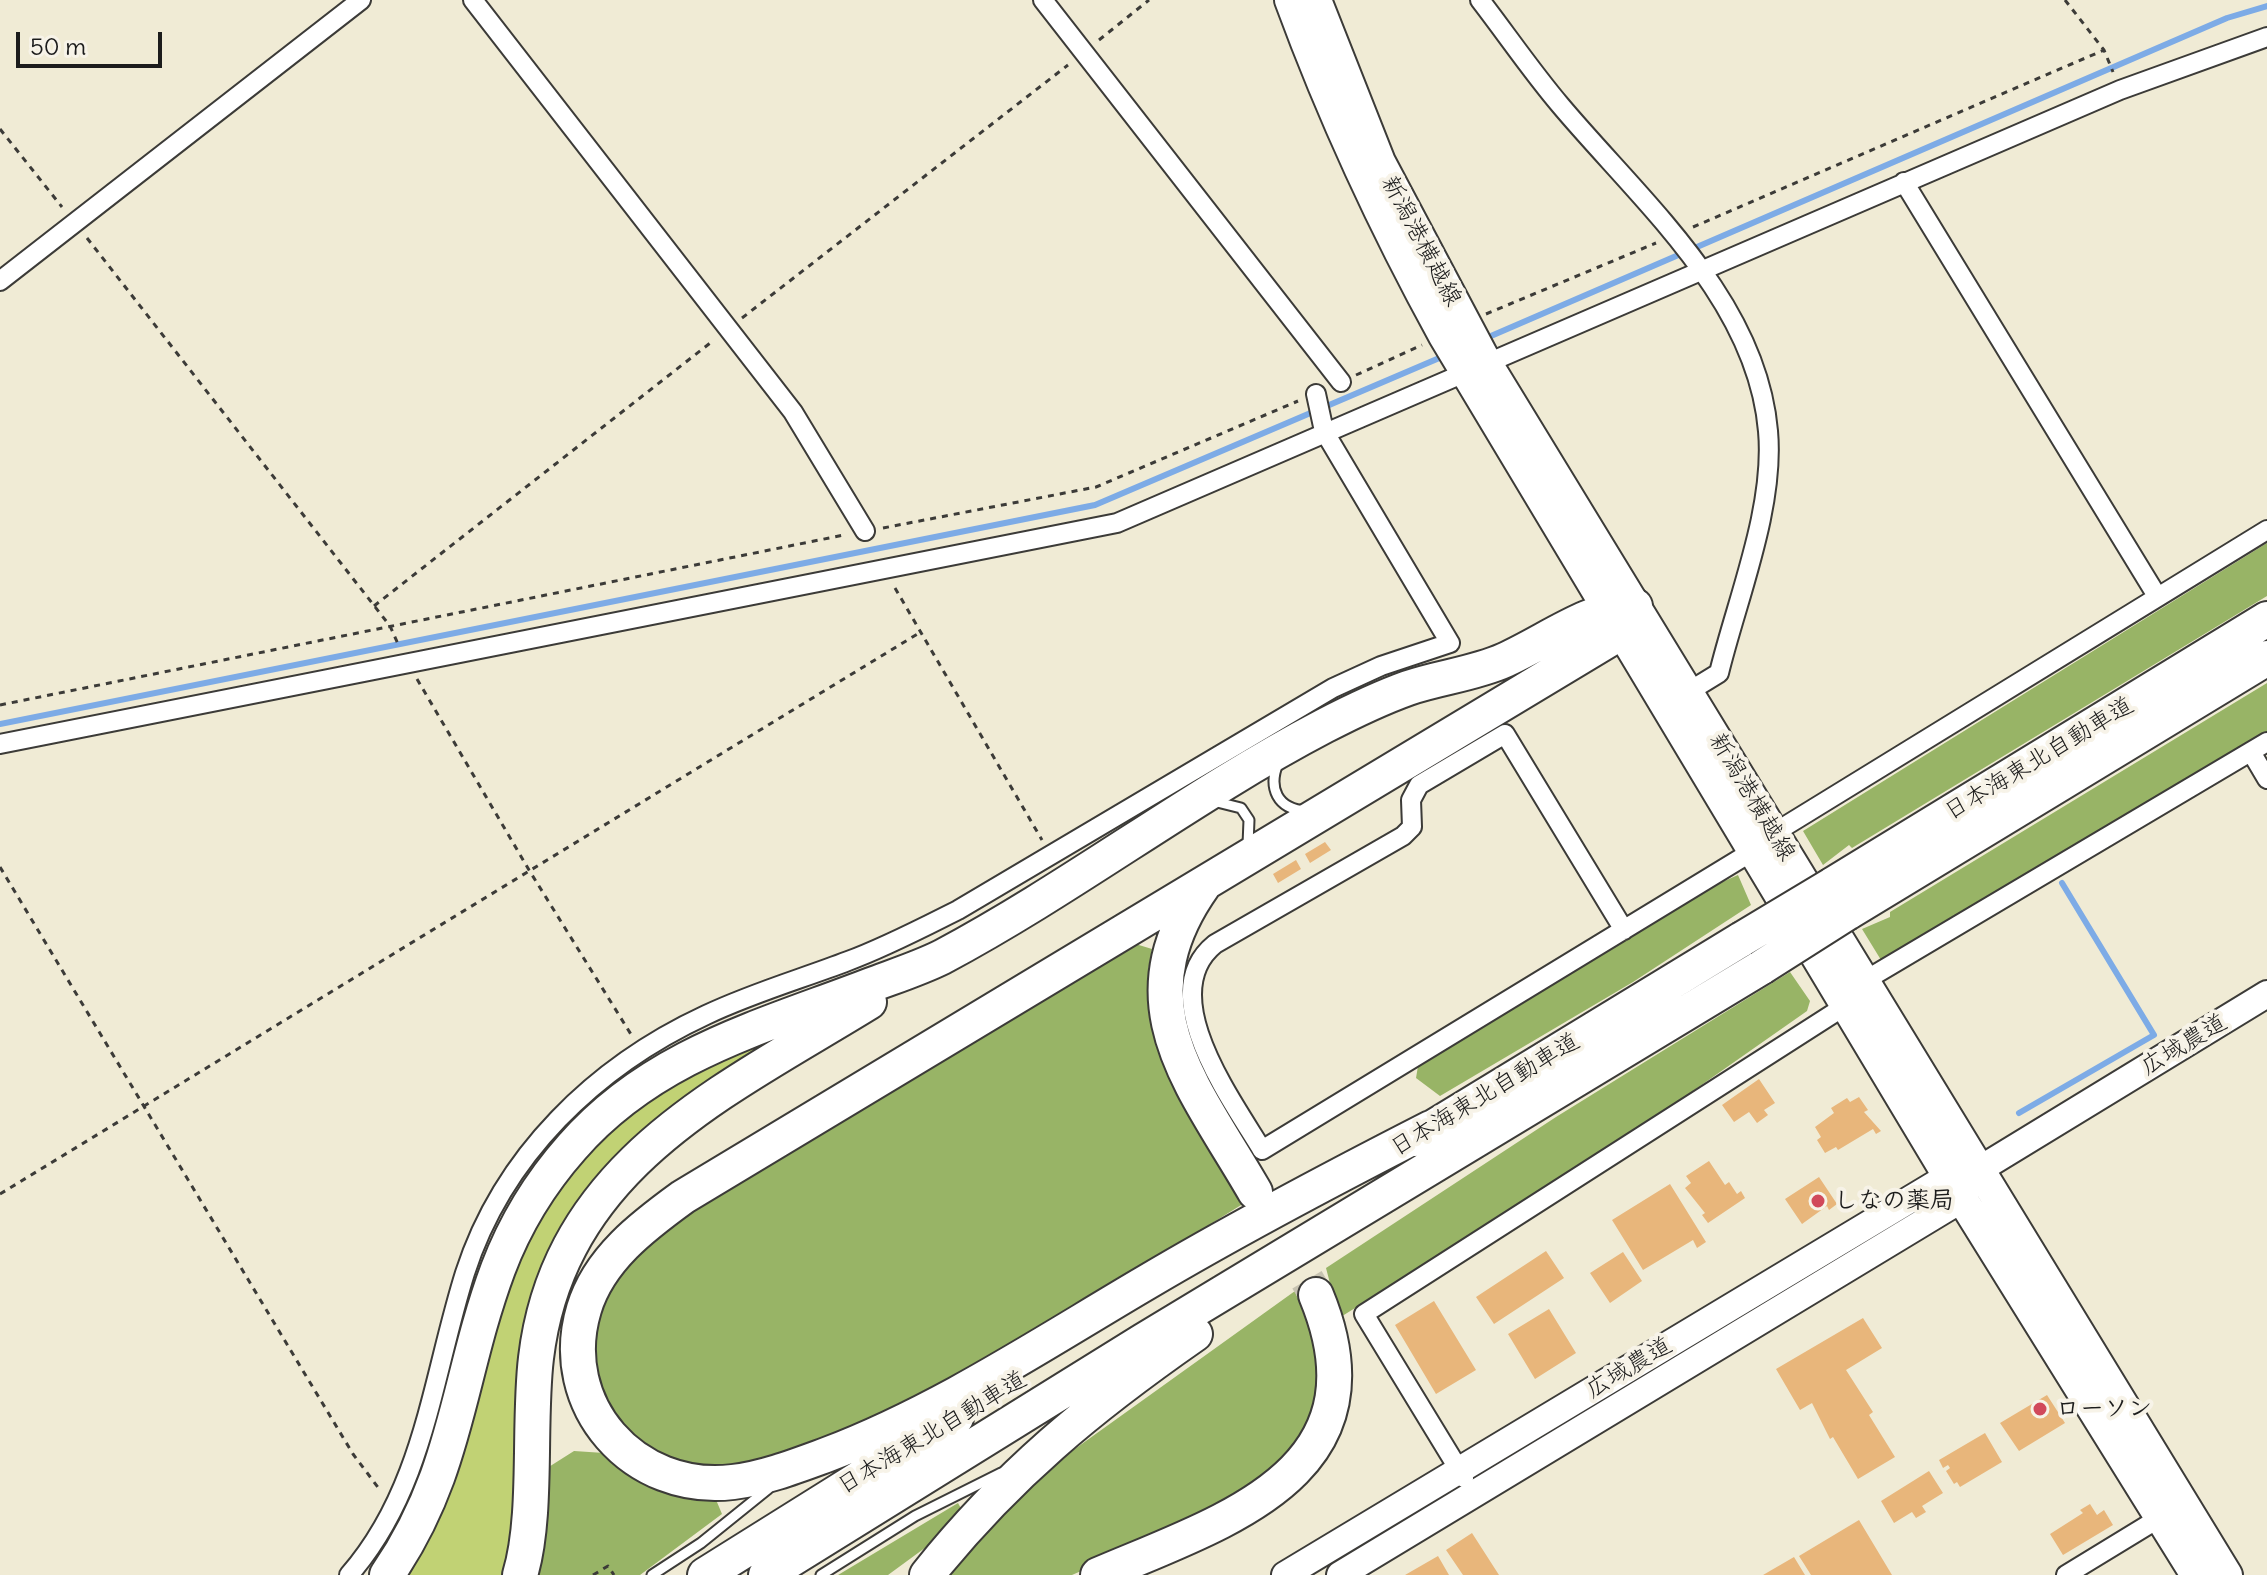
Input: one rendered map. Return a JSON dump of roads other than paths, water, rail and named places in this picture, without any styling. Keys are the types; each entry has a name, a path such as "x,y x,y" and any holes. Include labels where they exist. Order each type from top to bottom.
{"highway":[{"path":"520,1575 528,1520 533,1387 539,1332 558,1273 583,1223 646,1148 686,1114 1323,726 1408,688 1505,660 1620,615"},
{"path":"1431,1128 1252,1219 931,1409 788,1469 733,1482 698,1483 661,1474 634,1460 611,1439 591,1413 579,1378 576,1343 585,1307 598,1278 619,1250 683,1197 1245,858 1620,615"},
{"name":"日本海東北自動車道","path":"766,1575 1762,967 1840,899 2267,619"},
{"name":"日本海東北自動車道","path":"705,1575 1742,939 1840,899 2267,658"},
{"path":"1205,882 1172,941 1166,963 1165,1011 1186,1071 1255,1192"},
{"path":"387,1575 409,1543 432,1497 452,1442 498,1268 544,1182 573,1145 613,1106 654,1074 693,1053 743,1031 939,958"},
{"path":"927,1575 985,1505 1036,1455 1118,1387 1454,1153"},
{"path":"1098,1575 1231,1518 1262,1500 1304,1461 1318,1440 1332,1389 1329,1336 1316,1295"}],"main road":[{"name":"新潟港横越線","path":"1290,0 1347,144 1391,239 1454,330 1620,615 1764,842 1864,981 1963,1182 2196,1575"},
{"name":"新潟港横越線","path":"1316,0 1380,162 1454,330"},
{"name":"新潟港横越線","path":"1620,615 1688,692 1845,1006 2227,1575"}],"street":[{"path":"0,281 361,0"},
{"path":"473,0 793,412 865,531"},
{"path":"1043,0 1341,382"},
{"path":"1480,0 1558,103 1700,271 1746,341 1761,384 1769,433 1766,483 1756,535 1719,673 1688,692"},
{"path":"0,744 1117,523 1324,431 2120,90 2267,37"},
{"path":"1904,182 2157,596"},
{"path":"349,1575 367,1554 395,1509 430,1413 466,1270 488,1219 512,1176 576,1099 642,1050 707,1014 900,939 1051,855 1333,688 1381,666 1450,643 1324,431 1316,394"},
{"path":"1624,930 1505,734 1419,785 1411,800 1412,827 1403,836 1199,957 1191,1000 1200,1037 1220,1081 1262,1150 1624,930 2267,530"},
{"path":"1864,981 2259,747 2267,779"},
{"name":"広域農道","path":"1340,1575 1473,1495 1963,1182 2267,994"},
{"path":"1473,1495 1364,1314 1845,1006"},
{"name":"広域農道","path":"1285,1575 1459,1470 1963,1182"},
{"path":"2066,1575 2161,1517"}],"lane":[{"path":"1286,748 1273,777 1278,799 1301,811 1321,810"},
{"path":"1186,808 1214,801 1241,808 1251,832 1245,858"},
{"path":"652,1575 701,1543 758,1494 846,1447"},
{"path":"821,1575 915,1516 1036,1455"}],"waterway":[{"path":"1484,339 2227,18 2267,6"},
{"path":"0,724 1095,505 1444,356"},
{"path":"2019,1113 2154,1035 2062,883"}],"tunnel":[{"path":"1255,1192 1316,1295"}],"place":[{"name":"しなの薬局","path":"1818,1201"},
{"name":"ローソン","path":"2040,1409"}]}
